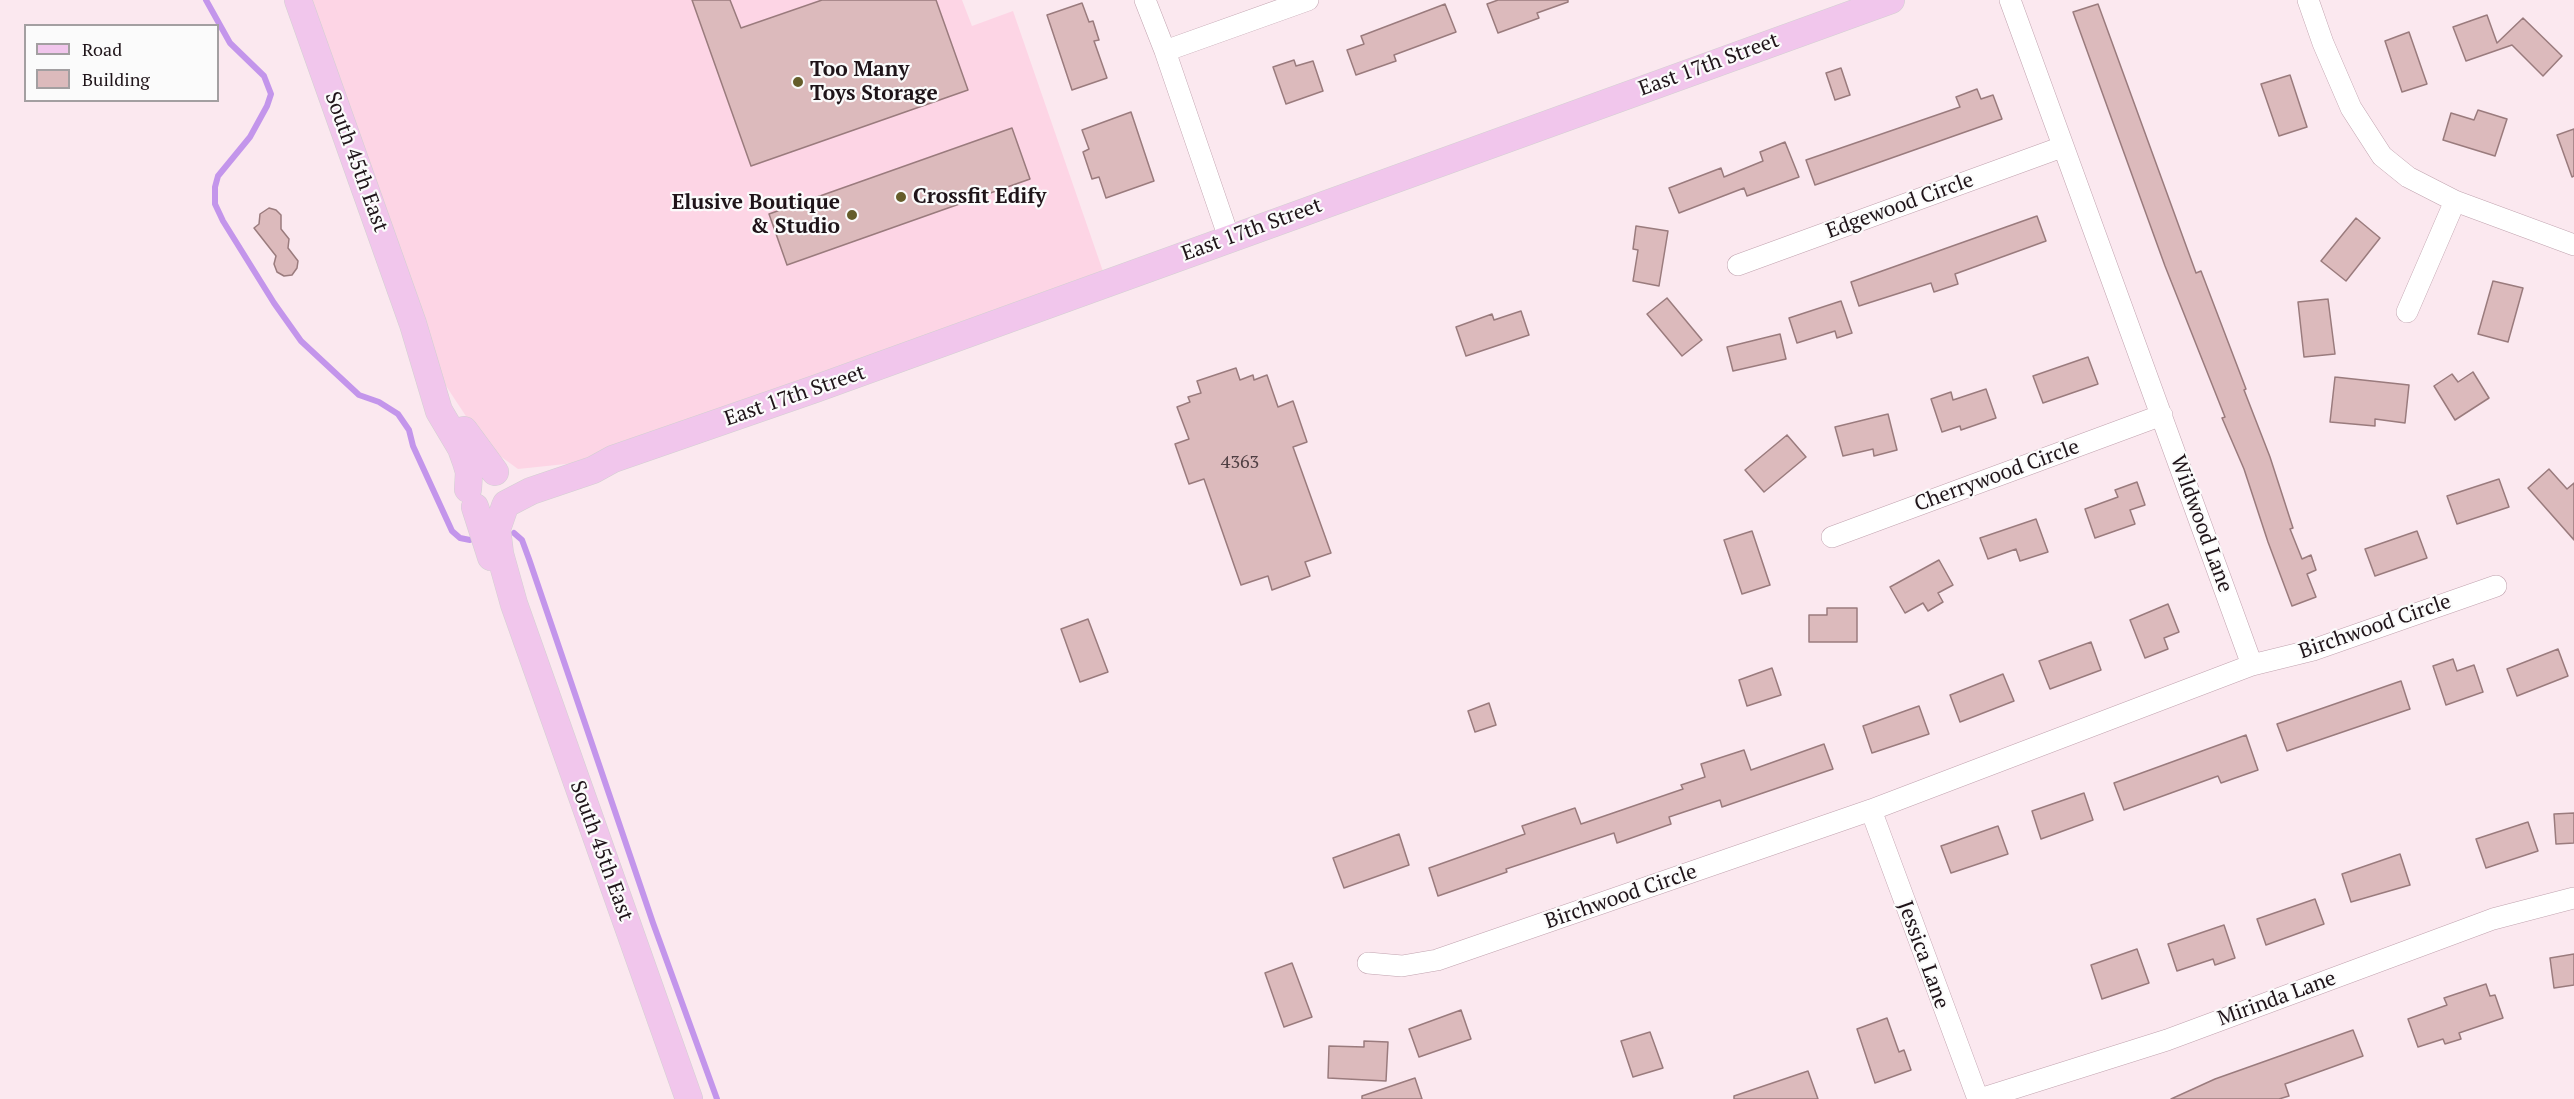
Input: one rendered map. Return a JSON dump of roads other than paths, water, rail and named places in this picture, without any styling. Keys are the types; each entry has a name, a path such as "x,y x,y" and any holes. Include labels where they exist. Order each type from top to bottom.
{"main road":[{"name":"South 45th East","path":"298,0 413,324 439,411 461,448 466,462 472,498 494,567 514,604"},
{"name":"East 17th Street","path":"506,505 531,491 593,470 613,459 826,385 1891,0"},
{"name":"South 45th East","path":"413,324 457,418 468,437 498,473"},
{"name":"East 17th Street","path":"498,473 517,477 596,459 613,459"},
{"path":"480,473 498,473 510,486 510,494 506,505 500,510 487,513 472,498 474,477 480,473"},
{"name":"South 45th East","path":"506,505 497,529 500,554 514,604 689,1099"}],"street":[{"path":"1145,0 1165,51 1229,238"},
{"path":"1165,51 1308,0"},
{"name":"Wildwood Lane","path":"2010,0 2252,665"},
{"path":"2308,0 2327,54 2351,108 2382,156 2408,177 2455,201 2574,245"},
{"name":"Edgewood Circle","path":"1738,265 2062,147"},
{"path":"2408,312 2455,201"},
{"name":"Cherrywood Circle","path":"1832,537 2162,415"},
{"name":"Birchwood Circle","path":"2252,665 2313,650 2496,586"},
{"path":"1871,810 2252,665"},
{"name":"Birchwood Circle","path":"1368,963 1402,966 1437,960 1871,810"},
{"name":"Jessica Lane","path":"1871,810 1979,1099"},
{"name":"Mirinda Lane","path":"1979,1099 2167,1040 2493,919 2574,898"}],"waterway":[{"path":"206,0 230,43 264,76 271,94 250,137 218,176 215,187 215,204 223,221 274,303 301,341 359,395 379,402 398,414 409,430 413,446 452,531 460,538 470,540"},
{"path":"514,533 522,540 529,559 653,923 717,1099"}],"place":[{"name":"Too Many Toys Storage","path":"798,82"},
{"name":"Crossfit Edify","path":"901,197"},
{"name":"Elusive Boutique & Studio","path":"852,215"}]}
